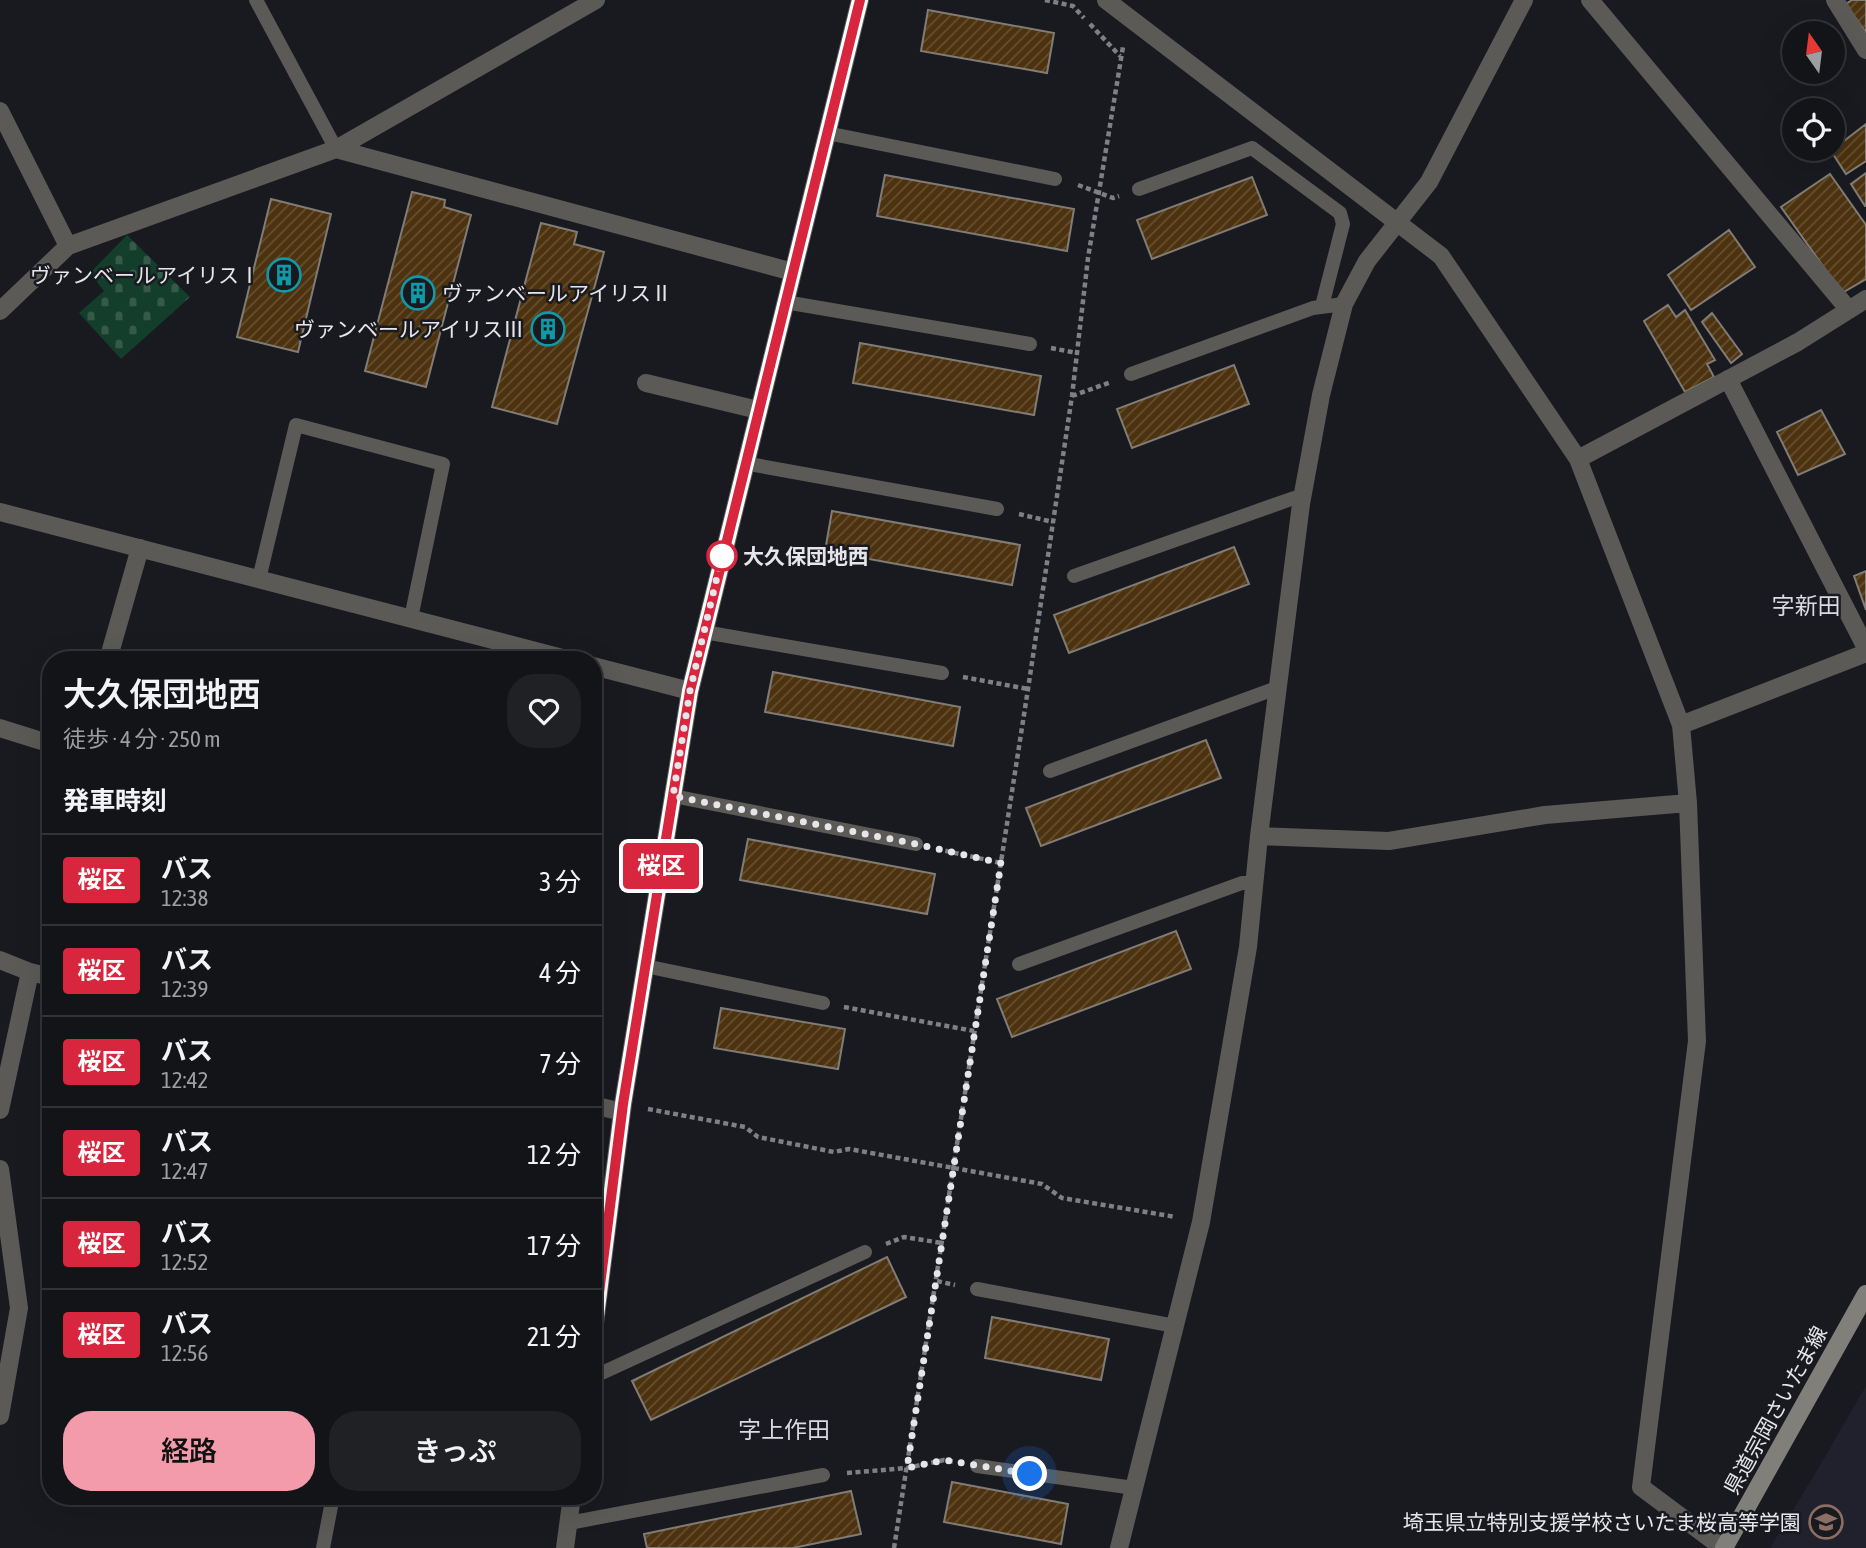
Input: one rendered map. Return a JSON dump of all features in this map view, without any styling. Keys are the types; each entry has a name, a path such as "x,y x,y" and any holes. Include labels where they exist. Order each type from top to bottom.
{"main road":[{"name":"県道宗岡さいたま線","path":"1723,1548 1866,1294"}],"street":[{"path":"0,311 68,246 336,149 573,6 596,0"},
{"path":"602,1267 622,1108 690,691 860,0"},
{"path":"1106,0 1441,256 1578,459 1681,725 1688,803 1696,1041 1641,1486 1723,1548"},
{"path":"1119,1548 1201,1222 1248,947 1259,836 1302,498 1321,395 1344,304 1367,261 1429,182 1524,0"},
{"path":"1590,0 1849,310"},
{"path":"1835,0 1866,50"},
{"path":"0,111 68,246"},
{"path":"336,149 793,272"},
{"path":"1578,459 1798,342 1866,299"},
{"path":"1681,725 1866,650 1728,379"},
{"path":"646,383 758,410"},
{"path":"0,512 533,651"},
{"path":"110,651 139,548"},
{"path":"602,668 690,691"},
{"path":"0,728 42,741"},
{"path":"1259,836 1388,841 1545,815 1688,803"},
{"path":"0,960 42,975"},
{"path":"0,1110 4,1073 30,972"},
{"path":"602,1106 622,1108"},
{"path":"0,1169 19,1308 0,1416"},
{"path":"565,1548 571,1505"}],"lane":[{"path":"256,0 336,149"},
{"path":"827,133 1055,178"},
{"path":"1139,189 1252,148 1340,213 1343,224 1322,306"},
{"path":"785,302 1030,344"},
{"path":"1131,374 1313,307 1344,304"},
{"path":"259,579 296,425 443,464 411,618"},
{"path":"744,463 997,509"},
{"path":"1074,576 1294,498 1302,498"},
{"path":"704,632 942,673"},
{"path":"1050,771 1277,688"},
{"path":"673,796 916,844"},
{"path":"1019,964 1242,883 1254,883"},
{"path":"645,966 823,1003"},
{"path":"602,1373 866,1252"},
{"path":"976,1289 1175,1326"},
{"path":"978,1466 1134,1488"},
{"path":"569,1523 823,1475"},
{"path":"323,1548 331,1505"}],"path":[{"path":"1045,0 1073,6 1121,56"},
{"path":"894,1548 1054,522 1088,258 1129,19"},
{"path":"1055,178 1114,198 1139,189"},
{"path":"1072,396 1131,374"},
{"path":"997,509 1054,522"},
{"path":"942,673 1028,689"},
{"path":"916,844 1001,863"},
{"path":"823,1003 974,1031"},
{"path":"622,1108 745,1127 758,1136 834,1152 849,1149 1042,1184 1062,1198 1201,1222"},
{"path":"1174,1217 1177,1203"},
{"path":"866,1252 904,1237 942,1243"},
{"path":"823,1475 907,1468 944,1460 978,1466"}],"shaded area":[{"name":"埼玉県立特別支援学校さいたま桜高等学園","path":"1866,1386 1866,1548 1770,1548 1816,1472"}],"green space":[{"path":"127,235 190,297 121,359 79,313 104,291 90,273"}],"building":[{"path":"1852,0 1866,0 1866,33 1846,4"},
{"path":"928,10 1054,33 1047,73 921,51"},
{"path":"1866,124 1866,161 1846,174 1838,161 1845,161 1845,140"},
{"path":"1866,173 1866,206 1865,206 1851,184"},
{"path":"1830,174 1866,225 1866,279 1842,293 1781,207"},
{"path":"885,175 1074,209 1067,251 877,216"},
{"path":"1252,177 1267,215 1152,259 1137,220"},
{"name":"ヴァンベールアイリスⅡ","path":"412,192 445,200 444,207 471,215 426,387 365,371"},
{"name":"ヴァンベールアイリスⅠ","path":"271,199 331,214 298,352 237,337"},
{"name":"ヴァンベールアイリスⅢ","path":"541,223 577,232 574,244 604,252 557,424 492,407"},
{"path":"1729,230 1755,267 1691,310 1668,275"},
{"path":"1668,305 1676,317 1685,310 1715,360 1707,364 1714,377 1685,392 1644,321"},
{"path":"1712,313 1742,354 1731,363 1702,322"},
{"path":"860,343 1041,376 1034,415 853,383"},
{"path":"1234,365 1249,404 1132,448 1117,409"},
{"path":"1821,410 1845,454 1798,475 1777,432"},
{"path":"832,511 1020,545 1012,585 825,551"},
{"path":"1234,547 1249,584 1069,653 1054,615"},
{"path":"1866,571 1866,610 1854,576"},
{"path":"773,672 960,707 953,746 765,712"},
{"path":"1206,740 1221,778 1041,846 1026,808"},
{"path":"748,839 935,874 927,914 740,880"},
{"path":"1176,931 1191,969 1012,1037 997,999"},
{"path":"721,1008 845,1029 838,1069 714,1048"},
{"path":"887,1257 906,1297 651,1420 632,1381"},
{"path":"992,1317 1109,1339 1101,1380 985,1358"},
{"path":"952,1482 1068,1504 1061,1544 944,1522"},
{"path":"851,1491 861,1534 793,1548 647,1548 644,1534"}],"bus line":[{"name":"桜区","path":"602,1269 623,1104 690,691 751,434 860,0"}],"place":[{"name":"ヴァンベールアイリスⅠ","path":"284,275"},
{"name":"ヴァンベールアイリスⅡ","path":"418,293"},
{"name":"ヴァンベールアイリスⅢ","path":"548,329"},
{"name":"大久保団地西","path":"722,556"},
{"name":"埼玉県立特別支援学校さいたま桜高等学園","path":"1826,1522"}],"district":[{"name":"字新田","path":"1806,606"},
{"name":"字上作田","path":"784,1430"}],"route":[{"path":"722,556 690,691 673,796 1001,863 907,1468 944,1460 1030,1474"}]}
